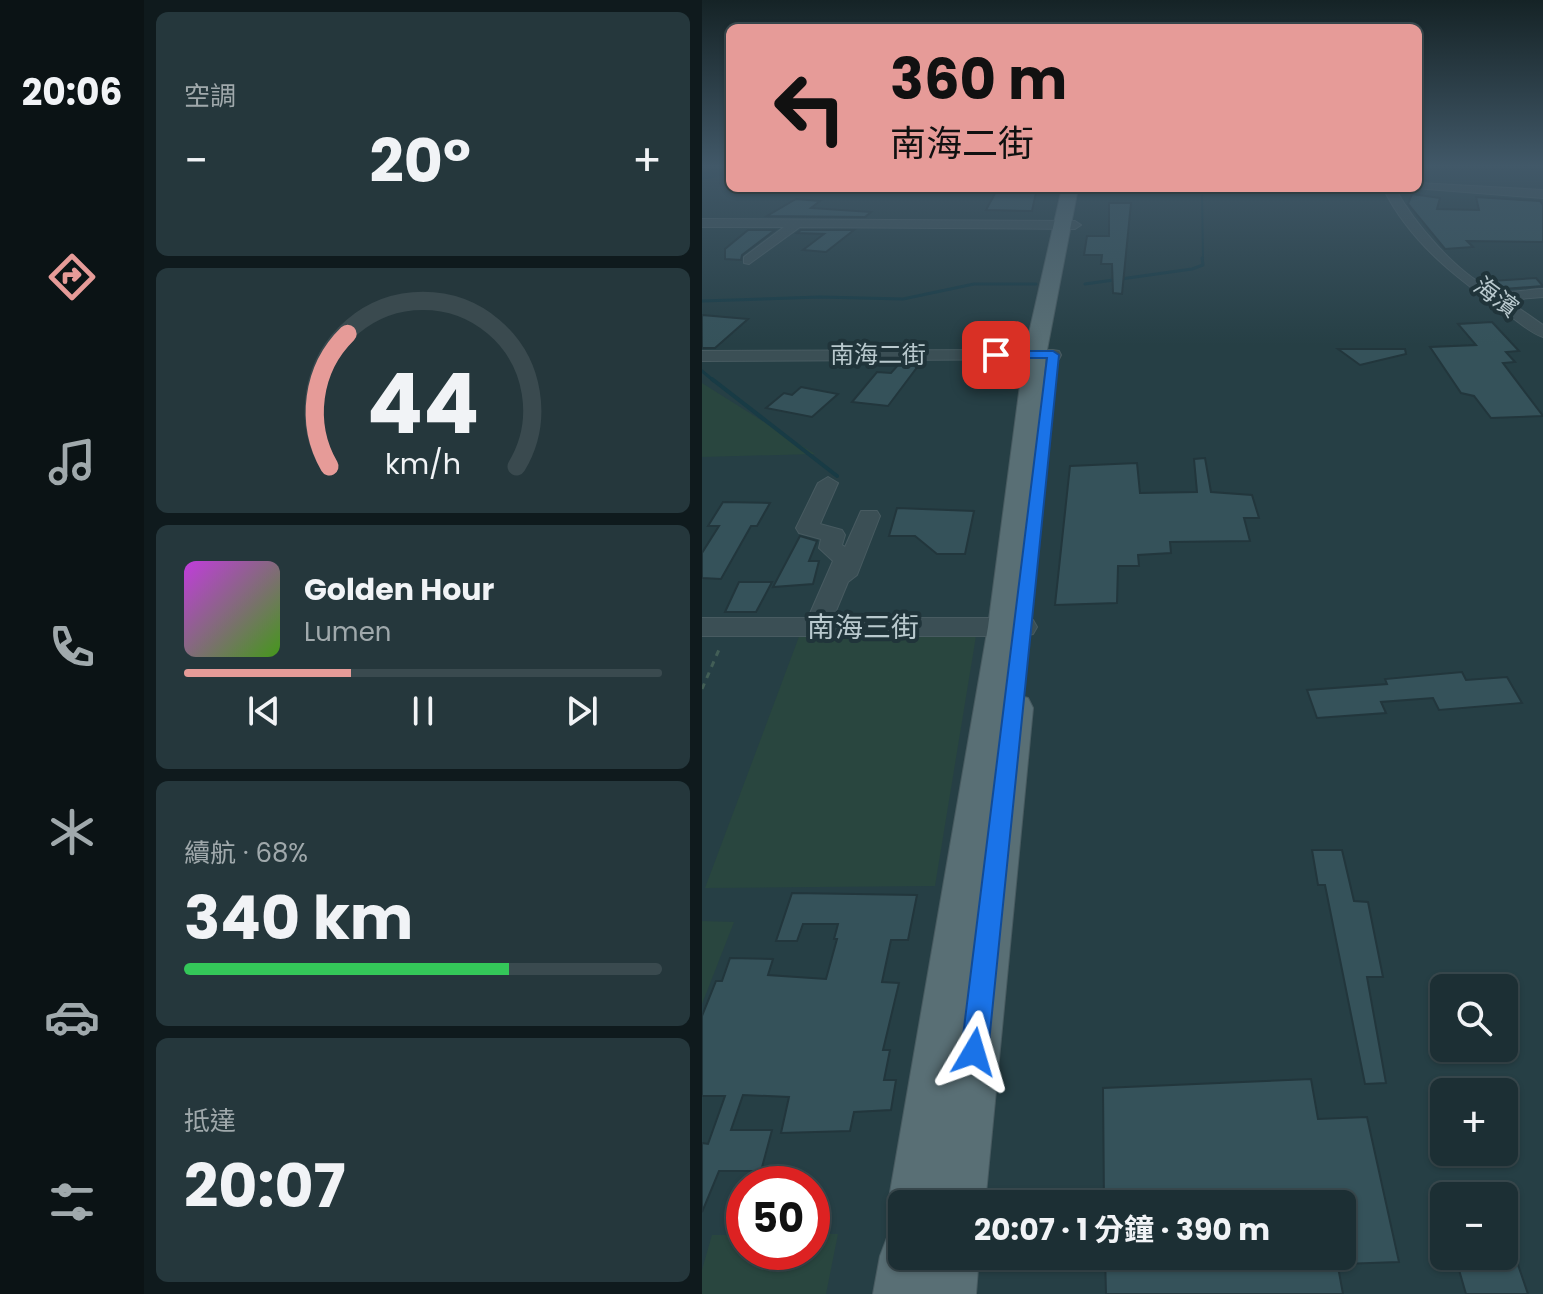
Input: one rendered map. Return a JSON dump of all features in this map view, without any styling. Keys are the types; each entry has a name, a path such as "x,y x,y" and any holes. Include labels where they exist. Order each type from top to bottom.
{"main road":[{"path":"958,1190 1044,355 1070,225"},
{"path":"918,1190 1015,627"},
{"path":"903,1294 907,1270"},
{"path":"946,1294 949,1270"}],"street":[{"path":"749,260 795,224"},
{"path":"902,224 1070,225"},
{"name":"海濱","path":"1411,224 1459,269 1543,332"},
{"path":"1495,296 1543,293"},
{"name":"南海二街","path":"702,356 1044,355"},
{"path":"820,627 846,559 830,548 834,535 807,528 828,483"},
{"path":"820,627 869,516"},
{"name":"南海三街","path":"702,627 1015,627"}],"path":[{"path":"702,689 729,627"}],"green space":[{"path":"702,383 815,454 702,457"},
{"path":"800,634 976,636 935,886 705,888"},
{"path":"702,921 734,922 702,1004"},
{"path":"830,1234 838,1234 826,1294 702,1294 702,1270 712,1235 726,1235 726,1270 830,1270"}],"building":[{"path":"1109,224 1129,224 1122,294 1113,293 1112,264 1101,264 1102,255 1084,255 1087,236 1109,236"},
{"path":"1425,224 1543,224 1543,242 1467,241 1473,247 1445,249"},
{"path":"748,230 775,230 742,255 741,260 725,259 725,249"},
{"path":"801,230 854,230 826,252 803,250 824,234 797,233"},
{"path":"1536,278 1543,286 1503,289 1490,281"},
{"path":"702,315 748,319 715,348 702,348"},
{"path":"1492,322 1519,351 1506,352 1515,362 1503,363 1543,416 1491,418 1474,396 1461,393 1430,347 1476,345 1458,324"},
{"path":"987,335 1025,338 1023,347 981,347"},
{"path":"1338,349 1405,349 1406,354 1360,365"},
{"path":"899,364 918,366 888,406 852,402 877,372 891,373"},
{"path":"801,387 838,394 812,417 766,408 784,393 792,395"},
{"path":"1205,458 1211,492 1252,495 1259,518 1244,518 1250,541 1170,542 1171,553 1138,555 1139,566 1118,566 1117,603 1055,605 1070,466 1137,463 1140,493 1197,492 1194,459"},
{"path":"723,502 770,503 757,526 751,526 721,579 702,578 702,553 719,526 708,526"},
{"path":"897,508 974,511 965,554 937,554 915,536 889,536"},
{"path":"800,536 817,541 809,561 819,561 813,584 773,587"},
{"path":"739,582 772,582 756,612 725,612"},
{"path":"1462,672 1466,680 1507,677 1522,703 1439,710 1433,698 1381,702 1386,713 1317,718 1307,690 1387,684 1385,679"},
{"path":"1312,850 1342,850 1354,901 1368,902 1383,977 1367,977 1386,1083 1365,1084 1325,885 1318,885"},
{"path":"792,893 917,895 908,940 891,940 882,982 899,983 883,1050 890,1050 884,1080 896,1080 891,1110 854,1112 850,1131 781,1133 789,1097 743,1095 731,1130 772,1130 762,1166 726,1166 726,1171 719,1171 702,1212 702,1143 708,1144 725,1096 702,1096 702,1016 716,981 722,981 730,958 773,959 768,975 826,979 838,924 803,924 797,941 776,941"},
{"path":"1311,1079 1318,1119 1367,1117 1399,1262 1356,1264 1356,1190 1104,1190 1103,1088"},
{"path":"1518,1265 1528,1294 1466,1294 1459,1270 1518,1270"},
{"path":"1105,1270 1339,1270 1343,1294 1106,1294"}],"waterway":[{"path":"1203,224 1203,260"},
{"path":"1085,284 1192,269 1203,265 1202,258"},
{"path":"702,301 820,297 903,299 974,284 1036,284"},
{"path":"702,371 714,381"},
{"path":"712,379 837,476"}],"route":[{"path":"974,1052 1053,355 996,355"}]}
